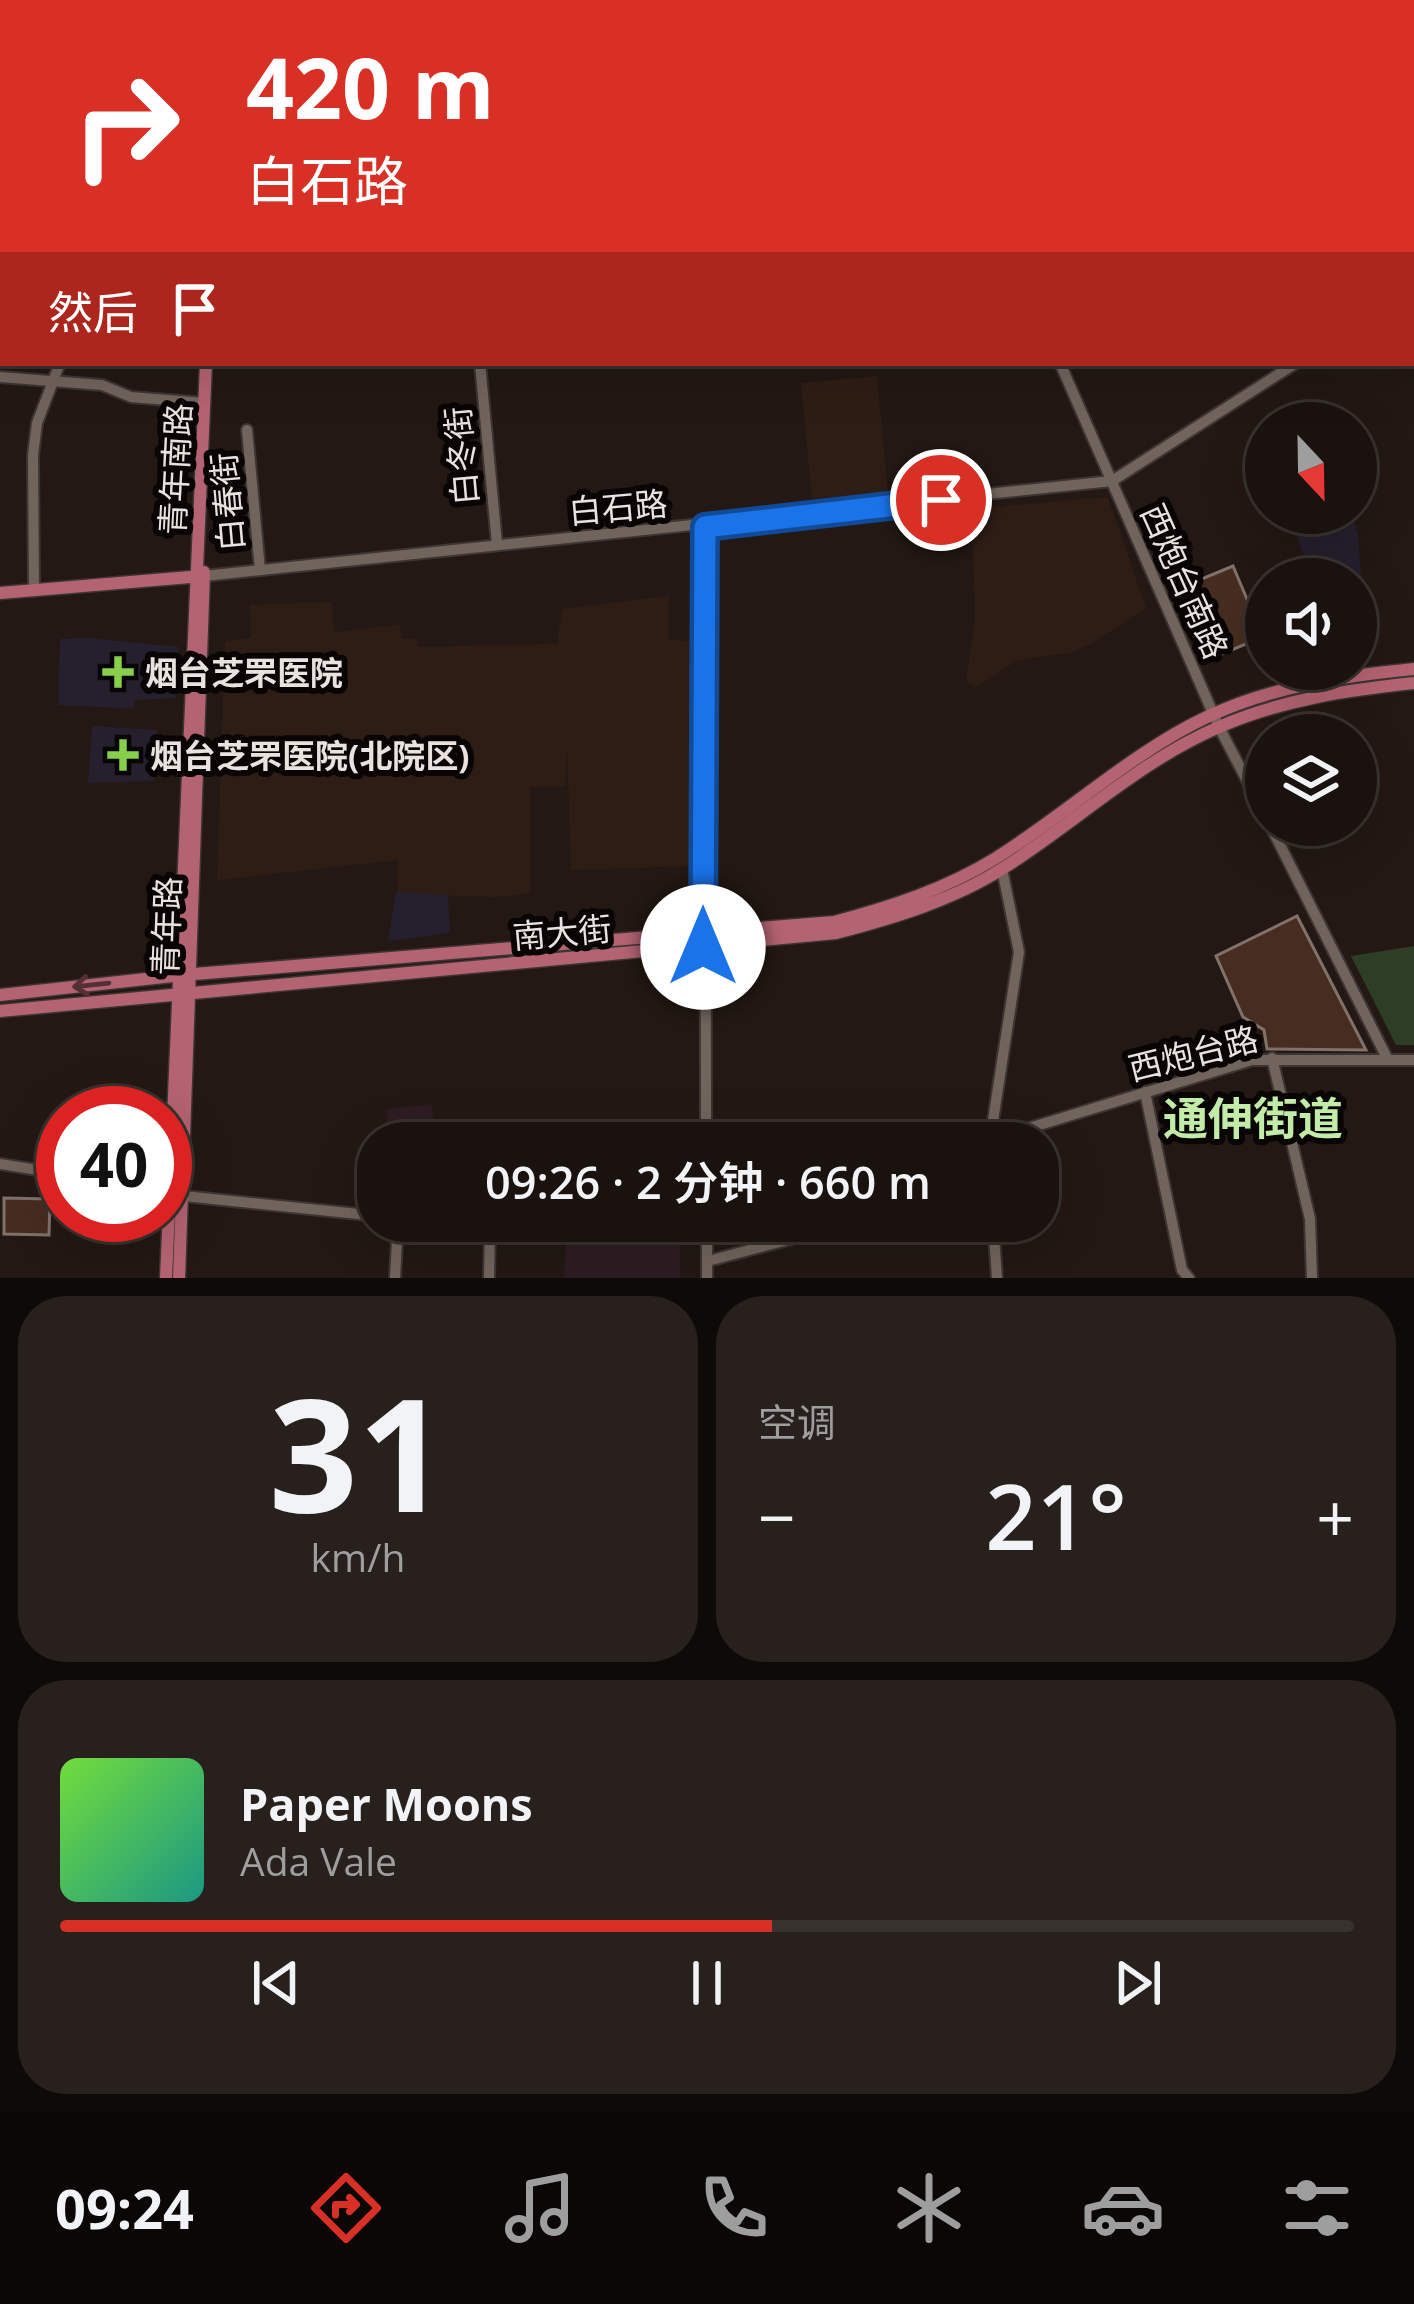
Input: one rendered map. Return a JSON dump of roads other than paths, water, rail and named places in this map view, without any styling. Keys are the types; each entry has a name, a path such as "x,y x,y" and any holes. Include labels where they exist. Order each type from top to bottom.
{"main road":[{"name":"青年南路","path":"200,576 210,366"},
{"name":"青年南路","path":"200,576 210,366"},
{"path":"0,593 200,576"},
{"name":"青年路","path":"179,1086 200,576"},
{"path":"1216,720 1293,686 1414,670"},
{"path":"1216,720 1296,699 1414,683"},
{"name":"南大街","path":"0,995 187,975 836,933 884,920 1002,869 1216,720"},
{"name":"南大街","path":"0,1010 703,940 834,922 930,891 996,858 1170,736 1216,720"},
{"name":"青年路","path":"166,1278 169,1242"},
{"name":"青年路","path":"175,1242 178,1278"}],"street":[{"path":"34,591 33,454 37,423 59,366"},
{"name":"白冬街","path":"481,366 497,544"},
{"name":"西炮台南路","path":"1061,366 1245,776"},
{"name":"白石路","path":"200,576 1112,482 1291,366"},
{"path":"0,377 101,385 131,397 205,403"},
{"name":"白春街","path":"247,430 260,570"},
{"path":"705,527 706,1122"},
{"name":"西炮台南路","path":"1281,846 1388,1060"},
{"path":"990,1122 1019,952 1002,869"},
{"path":"1272,1058 1310,1219 1312,1278"},
{"name":"西炮台路","path":"1048,1122 1272,1058 1414,1060"},
{"path":"1145,1092 1182,1270 1189,1278"},
{"path":"0,1164 36,1170"},
{"path":"192,1197 357,1214"},
{"path":"395,1278 397,1242"},
{"path":"489,1278 490,1242"},
{"path":"707,1278 708,1242"},
{"path":"708,1261 780,1242"},
{"path":"995,1242 997,1278"}],"place":[{"name":"烟台芝罘医院","path":"118,672"},
{"name":"烟台芝罘医院(北院区)","path":"123,755"}],"district":[{"name":"通伸街道","path":"1253,1117"}]}
